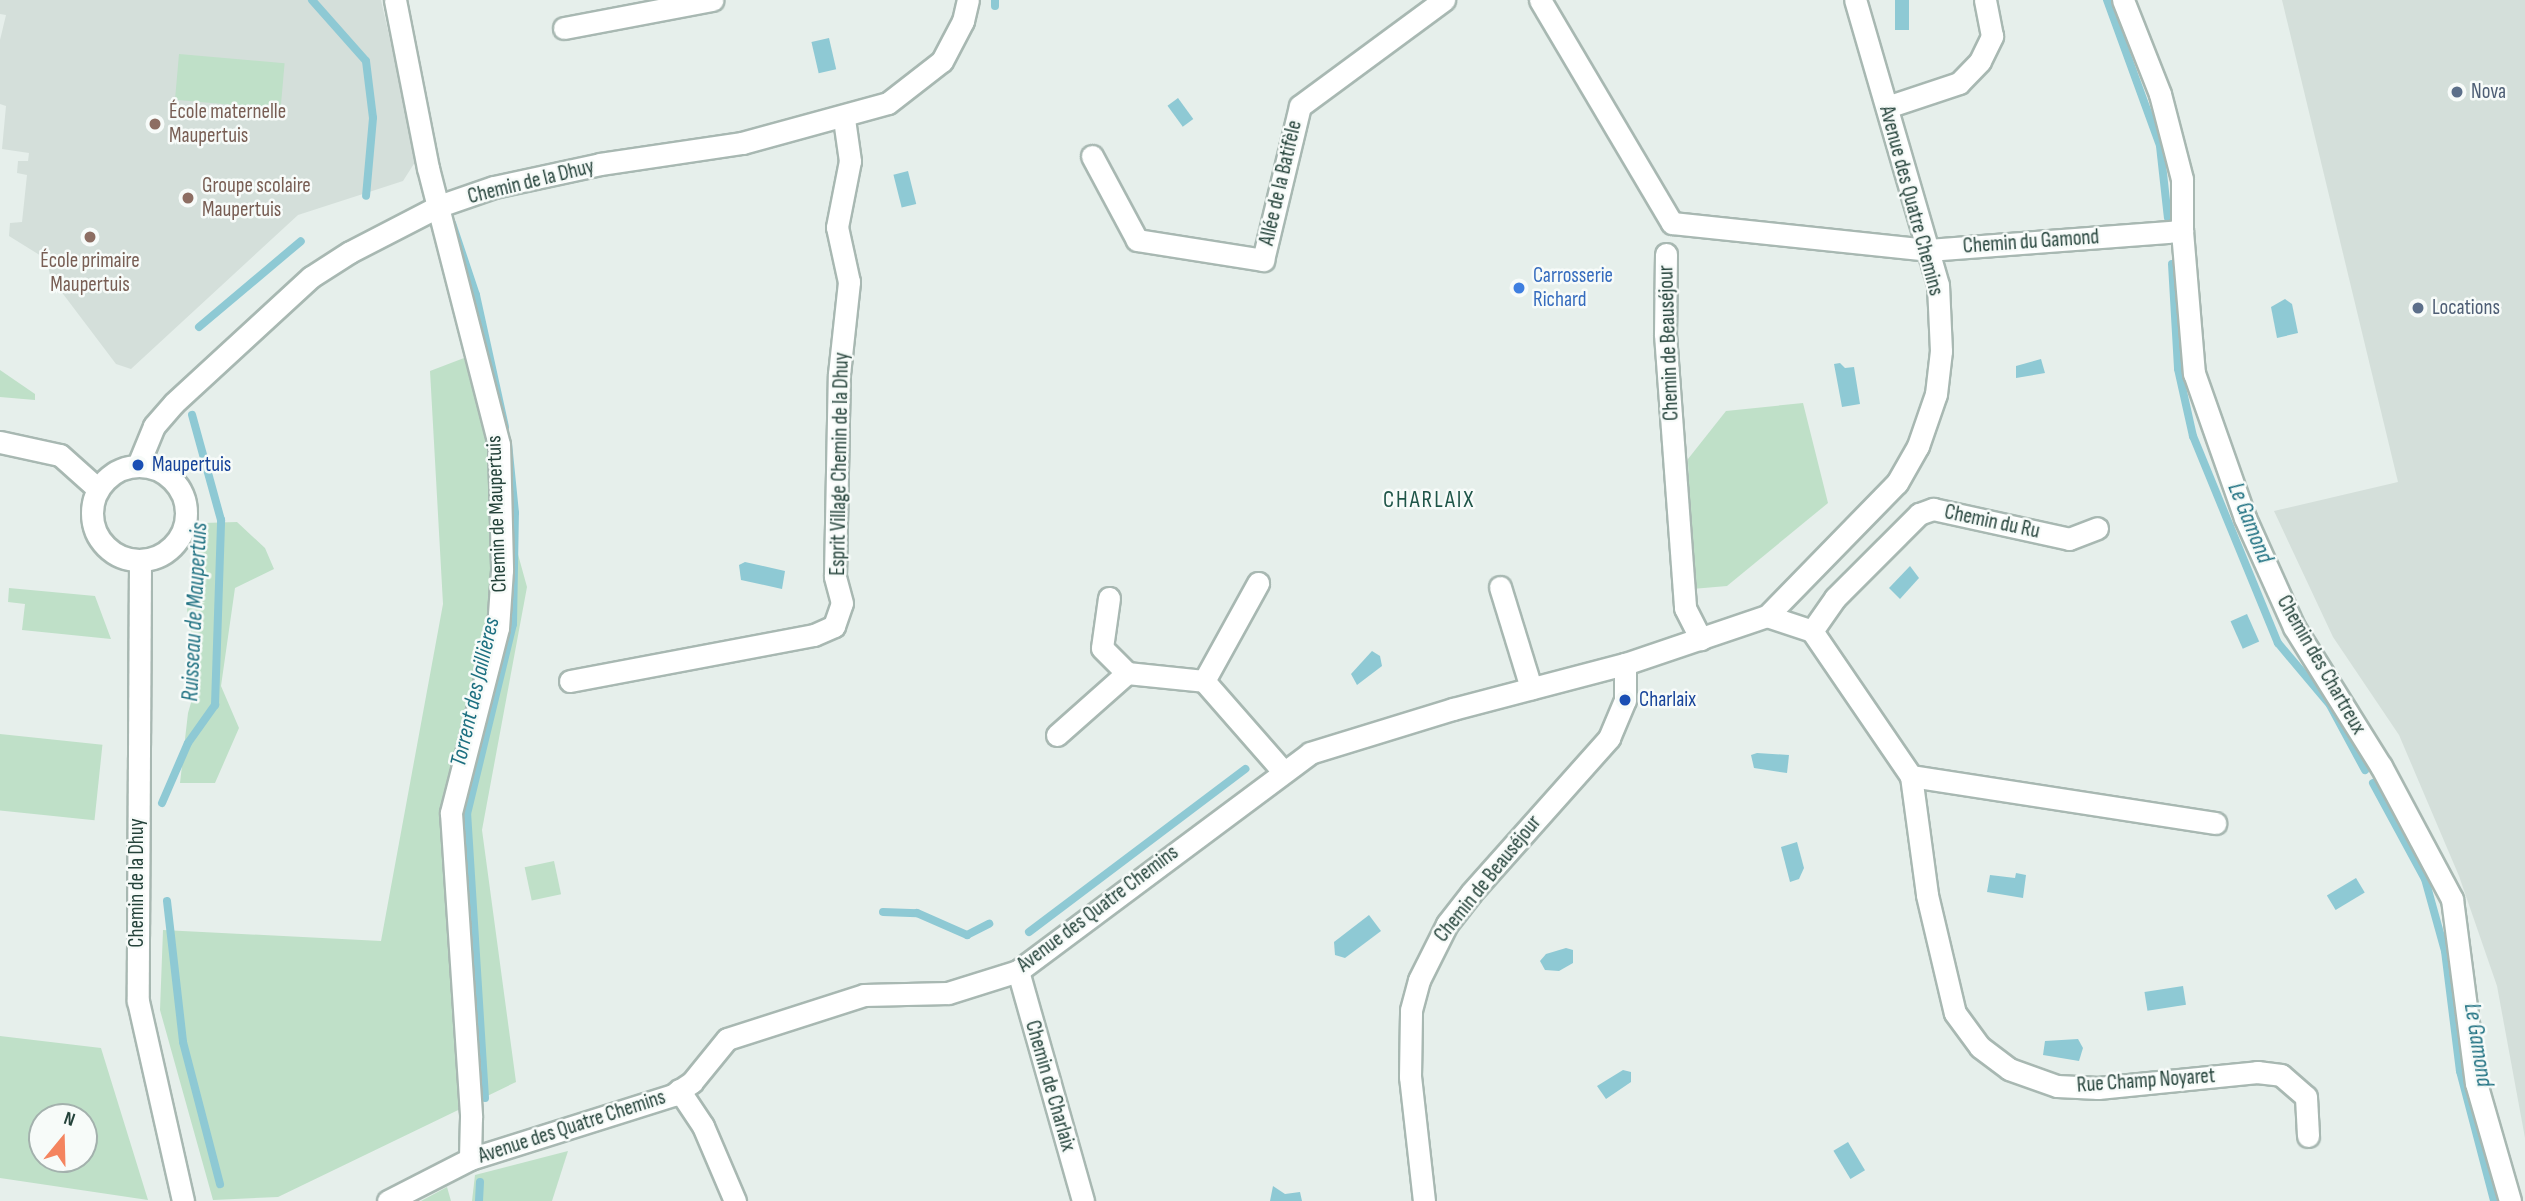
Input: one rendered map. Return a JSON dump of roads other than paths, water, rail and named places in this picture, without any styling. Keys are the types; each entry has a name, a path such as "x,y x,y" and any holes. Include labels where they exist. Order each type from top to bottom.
{"street":[{"name":"Chemin de Maupertuis","path":"395,0 439,206 499,444 502,570 498,628 451,813 471,1117 470,1159"},
{"path":"564,27 712,0"},
{"name":"Chemin de la Dhuy","path":"138,465 154,426 174,403 311,277 439,206 494,187 587,167 742,143 844,119 888,103 942,61 963,21 968,0"},
{"name":"Allée de la Batifèle","path":"1092,156 1137,240 1263,260 1300,106 1444,0"},
{"name":"Chemin du Gamond","path":"1540,0 1672,223 1928,250 2182,231"},
{"name":"Avenue des Quatre Chemins","path":"388,1201 470,1159 679,1090 692,1082 727,1039 864,995 948,993 1018,971 1282,770 1310,752 1531,688 1625,664 1767,616 1897,482 1918,446 1936,394 1941,351 1938,285 1855,0"},
{"path":"1886,107 1959,83 1980,61 1992,36 1985,0"},
{"name":"Chemin des Chartreux","path":"2123,0 2160,94 2182,179 2182,231 2193,373 2245,517 2294,626 2381,766 2452,899 2476,1083 2510,1201"},
{"name":"Esprit Village Chemin de la Dhuy","path":"570,681 814,635 834,626 842,603 835,576 839,374 849,282 837,227 850,160 844,119"},
{"name":"Chemin de Beauséjour","path":"1666,254 1665,334 1685,608 1701,639"},
{"path":"0,442 60,455 98,488"},
{"path":"138,465 162,472 175,482 187,515 172,547 140,560 124,558 98,537 92,504 98,488 119,468 138,465"},
{"name":"Chemin du Ru","path":"1812,631 1835,598 1919,514 1933,509 2069,539 2097,528"},
{"name":"Chemin de la Dhuy","path":"140,560 138,1001 183,1201"},
{"path":"1810,573 1835,598"},
{"path":"1204,681 1258,583"},
{"path":"1500,587 1531,688"},
{"path":"1109,598 1102,648 1127,673 1204,681 1282,770"},
{"path":"1767,616 1812,631"},
{"name":"Rue Champ Noyaret","path":"1812,631 1912,776 1927,895 1955,1013 1980,1047 2009,1069 2057,1086 2098,1087 2257,1072 2281,1075 2305,1097 2308,1136"},
{"name":"Chemin de Beauséjour","path":"1424,1201 1410,1077 1411,1010 1419,980 1429,954 1471,892 1609,738 1625,700 1625,664"},
{"path":"1057,736 1127,673"},
{"path":"1912,776 2215,823"},
{"name":"Chemin de Charlaix","path":"1018,971 1083,1201"},
{"path":"679,1090 703,1126 735,1201"}],"water":[{"path":"1895,0 1909,0 1909,30 1895,30"},
{"path":"829,38 836,69 819,73 811,42"},
{"path":"1178,98 1193,119 1183,127 1167,106"},
{"path":"908,171 916,204 902,208 893,175"},
{"path":"2285,299 2292,304 2298,333 2277,338 2271,307"},
{"path":"2041,359 2045,373 2016,378 2016,366"},
{"path":"1840,363 1845,368 1854,367 1860,404 1842,407 1834,364"},
{"path":"745,562 785,571 782,589 741,580 739,565"},
{"path":"1910,566 1919,578 1900,599 1889,588"},
{"path":"2247,614 2259,641 2243,649 2231,621"},
{"path":"1372,651 1380,656 1382,666 1357,685 1351,674"},
{"path":"1751,755 1789,755 1787,773 1754,768"},
{"path":"1797,842 1804,868 1799,879 1790,882 1781,847"},
{"path":"2016,873 2026,875 2023,898 1987,892 1990,875 2015,878"},
{"path":"2356,878 2365,893 2336,910 2327,896"},
{"path":"1369,915 1381,931 1345,958 1335,955 1334,942"},
{"path":"1566,948 1573,950 1573,963 1559,971 1545,970 1540,961 1546,954"},
{"path":"2183,986 2186,1005 2147,1011 2144,992"},
{"path":"2078,1039 2083,1048 2079,1061 2043,1055 2045,1041"},
{"path":"1623,1070 1631,1072 1631,1082 1606,1099 1597,1086"},
{"path":"1848,1142 1865,1170 1850,1179 1833,1151"},
{"path":"1273,1186 1285,1194 1300,1192 1302,1201 1270,1201"}],"waterway":[{"name":"Ruisseau de Maupertuis","path":"312,0 366,61 373,118 366,196"},
{"path":"995,0 995,6"},
{"name":"Le Gamond","path":"2107,0 2160,146 2168,218"},
{"name":"Torrent des Jaillières","path":"452,223 476,295 505,427"},
{"name":"Ruisseau de Maupertuis","path":"199,327 301,241"},
{"name":"Le Gamond","path":"2172,264 2178,369 2193,436 2278,643 2330,705 2365,770"},
{"name":"Ruisseau de Maupertuis","path":"162,803 188,743 215,705 221,520 192,415"},
{"name":"Torrent des Jaillières","path":"485,1098 467,814 513,624 515,513 508,443"},
{"path":"1029,932 1245,769"},
{"name":"Le Gamond","path":"2373,783 2425,879 2445,951 2460,1071 2494,1201"},
{"name":"Ruisseau de Maupertuis","path":"167,901 183,1042 220,1184"},
{"path":"883,912 917,913 967,935 989,924"},
{"path":"479,1201 480,1182"}],"place":[{"name":"Nova","path":"2457,92"},
{"name":"École maternelle Maupertuis","path":"155,124"},
{"name":"Groupe scolaire Maupertuis","path":"188,198"},
{"name":"École primaire Maupertuis","path":"90,237"},
{"name":"Carrosserie Richard","path":"1519,288"},
{"name":"Locations","path":"2418,308"},
{"name":"Maupertuis","path":"138,465"},
{"name":"Charlaix","path":"1625,700"}],"district":[{"name":"CHARLAIX","path":"1429,500"}]}
